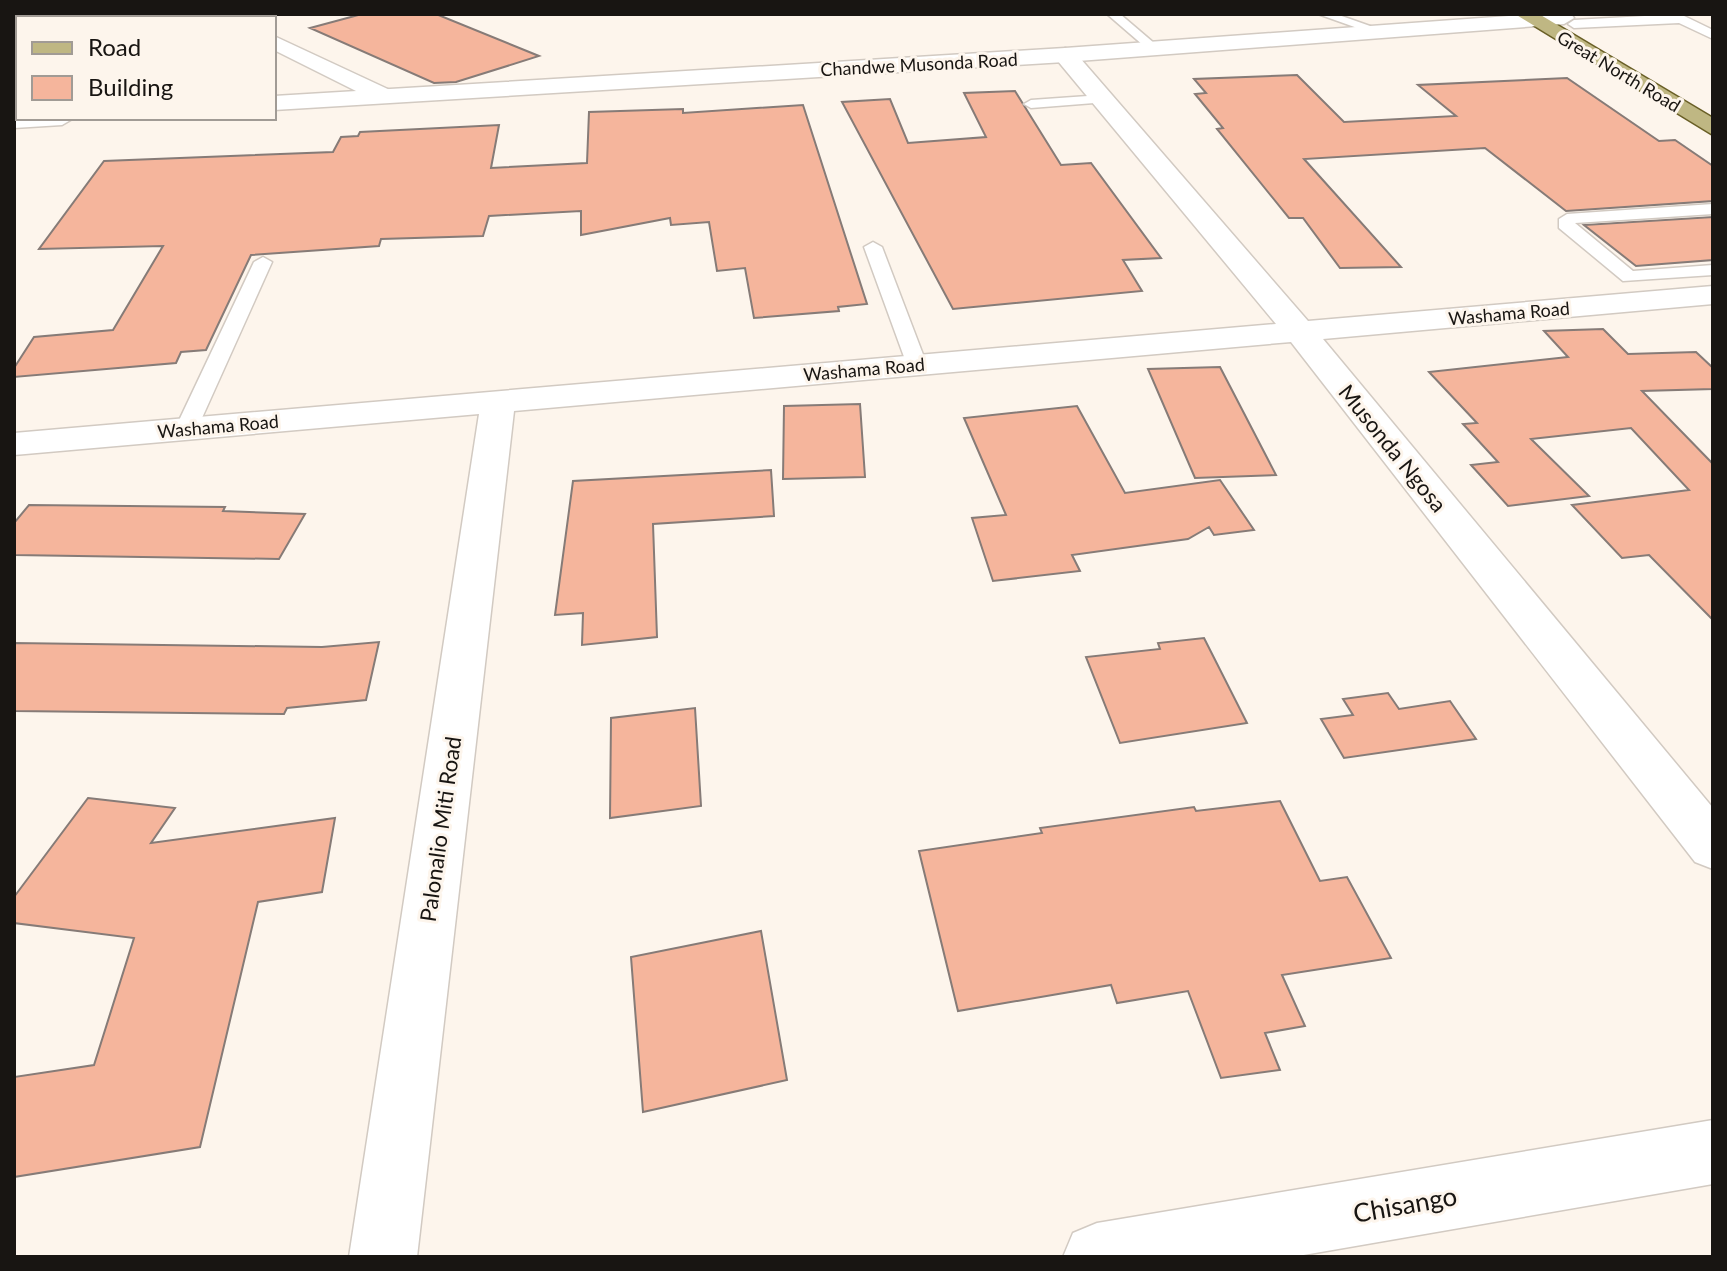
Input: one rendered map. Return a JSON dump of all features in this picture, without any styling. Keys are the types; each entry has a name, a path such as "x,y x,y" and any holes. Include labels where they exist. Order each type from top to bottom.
{"main road":[{"name":"Great North Road","path":"1529,17 1713,128"},
{"name":"Great North Road","path":"1565,19 1713,104"}],"street":[{"name":"Chandwe Musonda Road","path":"276,103 1155,49 1529,17 1565,19"},
{"path":"276,43 384,96"},
{"name":"Musonda Ngosa","path":"1065,55 1300,332 1713,846"},
{"name":"Washama Road","path":"14,444 1713,295"},
{"name":"Palonalio Miti Road","path":"383,1257 498,401"},
{"name":"Chisango","path":"1097,1257 1713,1152"}],"lane":[{"path":"1113,14 1155,49"},
{"path":"1324,14 1381,32"},
{"path":"1565,19 1676,17 1711,33"},
{"path":"1031,104 1102,99"},
{"path":"1713,209 1567,219 1567,228 1629,277 1713,270"},
{"path":"873,247 917,365"},
{"path":"186,429 263,262"}],"building":[{"path":"362,14 436,14 539,56 456,82 434,83 310,28"},
{"path":"1297,75 1344,122 1456,116 1418,85 1567,78 1659,141 1675,140 1713,166 1713,201 1566,211 1485,148 1304,159 1401,267 1340,268 1303,218 1289,218 1217,129 1223,128 1195,94 1206,93 1194,79"},
{"path":"1015,91 1061,165 1091,163 1161,258 1123,260 1142,291 953,309 842,102 890,99 908,143 986,137 964,93"},
{"path":"803,105 867,304 838,307 839,311 754,318 745,268 717,271 709,222 671,225 670,218 581,235 581,211 489,216 483,236 381,239 379,246 251,255 206,350 181,352 176,363 14,377 14,368 34,337 113,330 163,246 39,249 104,161 333,152 341,137 358,136 360,132 499,125 491,168 587,163 589,112 683,109 683,113"},
{"path":"1713,217 1713,260 1636,266 1584,225"},
{"path":"1603,329 1628,354 1696,352 1713,368 1713,389 1642,391 1713,464 1713,620 1649,555 1622,558 1572,505 1689,490 1631,428 1531,439 1589,496 1508,506 1471,465 1498,462 1463,424 1477,423 1429,372 1568,357 1544,331"},
{"path":"1220,367 1276,475 1195,478 1148,369"},
{"path":"860,404 865,477 783,479 784,406"},
{"path":"1077,406 1125,493 1220,480 1254,530 1214,535 1209,527 1188,539 1072,555 1080,571 993,581 972,518 1006,515 964,418"},
{"path":"771,470 774,516 653,524 657,637 582,645 583,613 555,615 573,481"},
{"path":"29,505 225,507 223,511 305,514 279,559 14,555 14,523"},
{"path":"1204,638 1247,723 1120,743 1086,657 1160,649 1158,643"},
{"path":"379,642 366,700 287,708 284,714 14,711 14,643 322,647"},
{"path":"1388,693 1399,709 1450,701 1476,739 1344,758 1321,719 1353,715 1343,699"},
{"path":"695,708 701,806 610,818 611,718"},
{"path":"88,798 175,808 151,843 335,818 322,892 258,902 200,1147 14,1177 14,1077 94,1065 134,938 14,923 14,897"},
{"path":"1280,801 1320,881 1347,877 1391,958 1282,975 1305,1026 1265,1033 1280,1070 1221,1078 1188,991 1117,1003 1111,985 958,1011 919,851 1042,833 1040,828 1194,807 1196,811"},
{"path":"761,931 787,1080 643,1112 631,957"}]}
